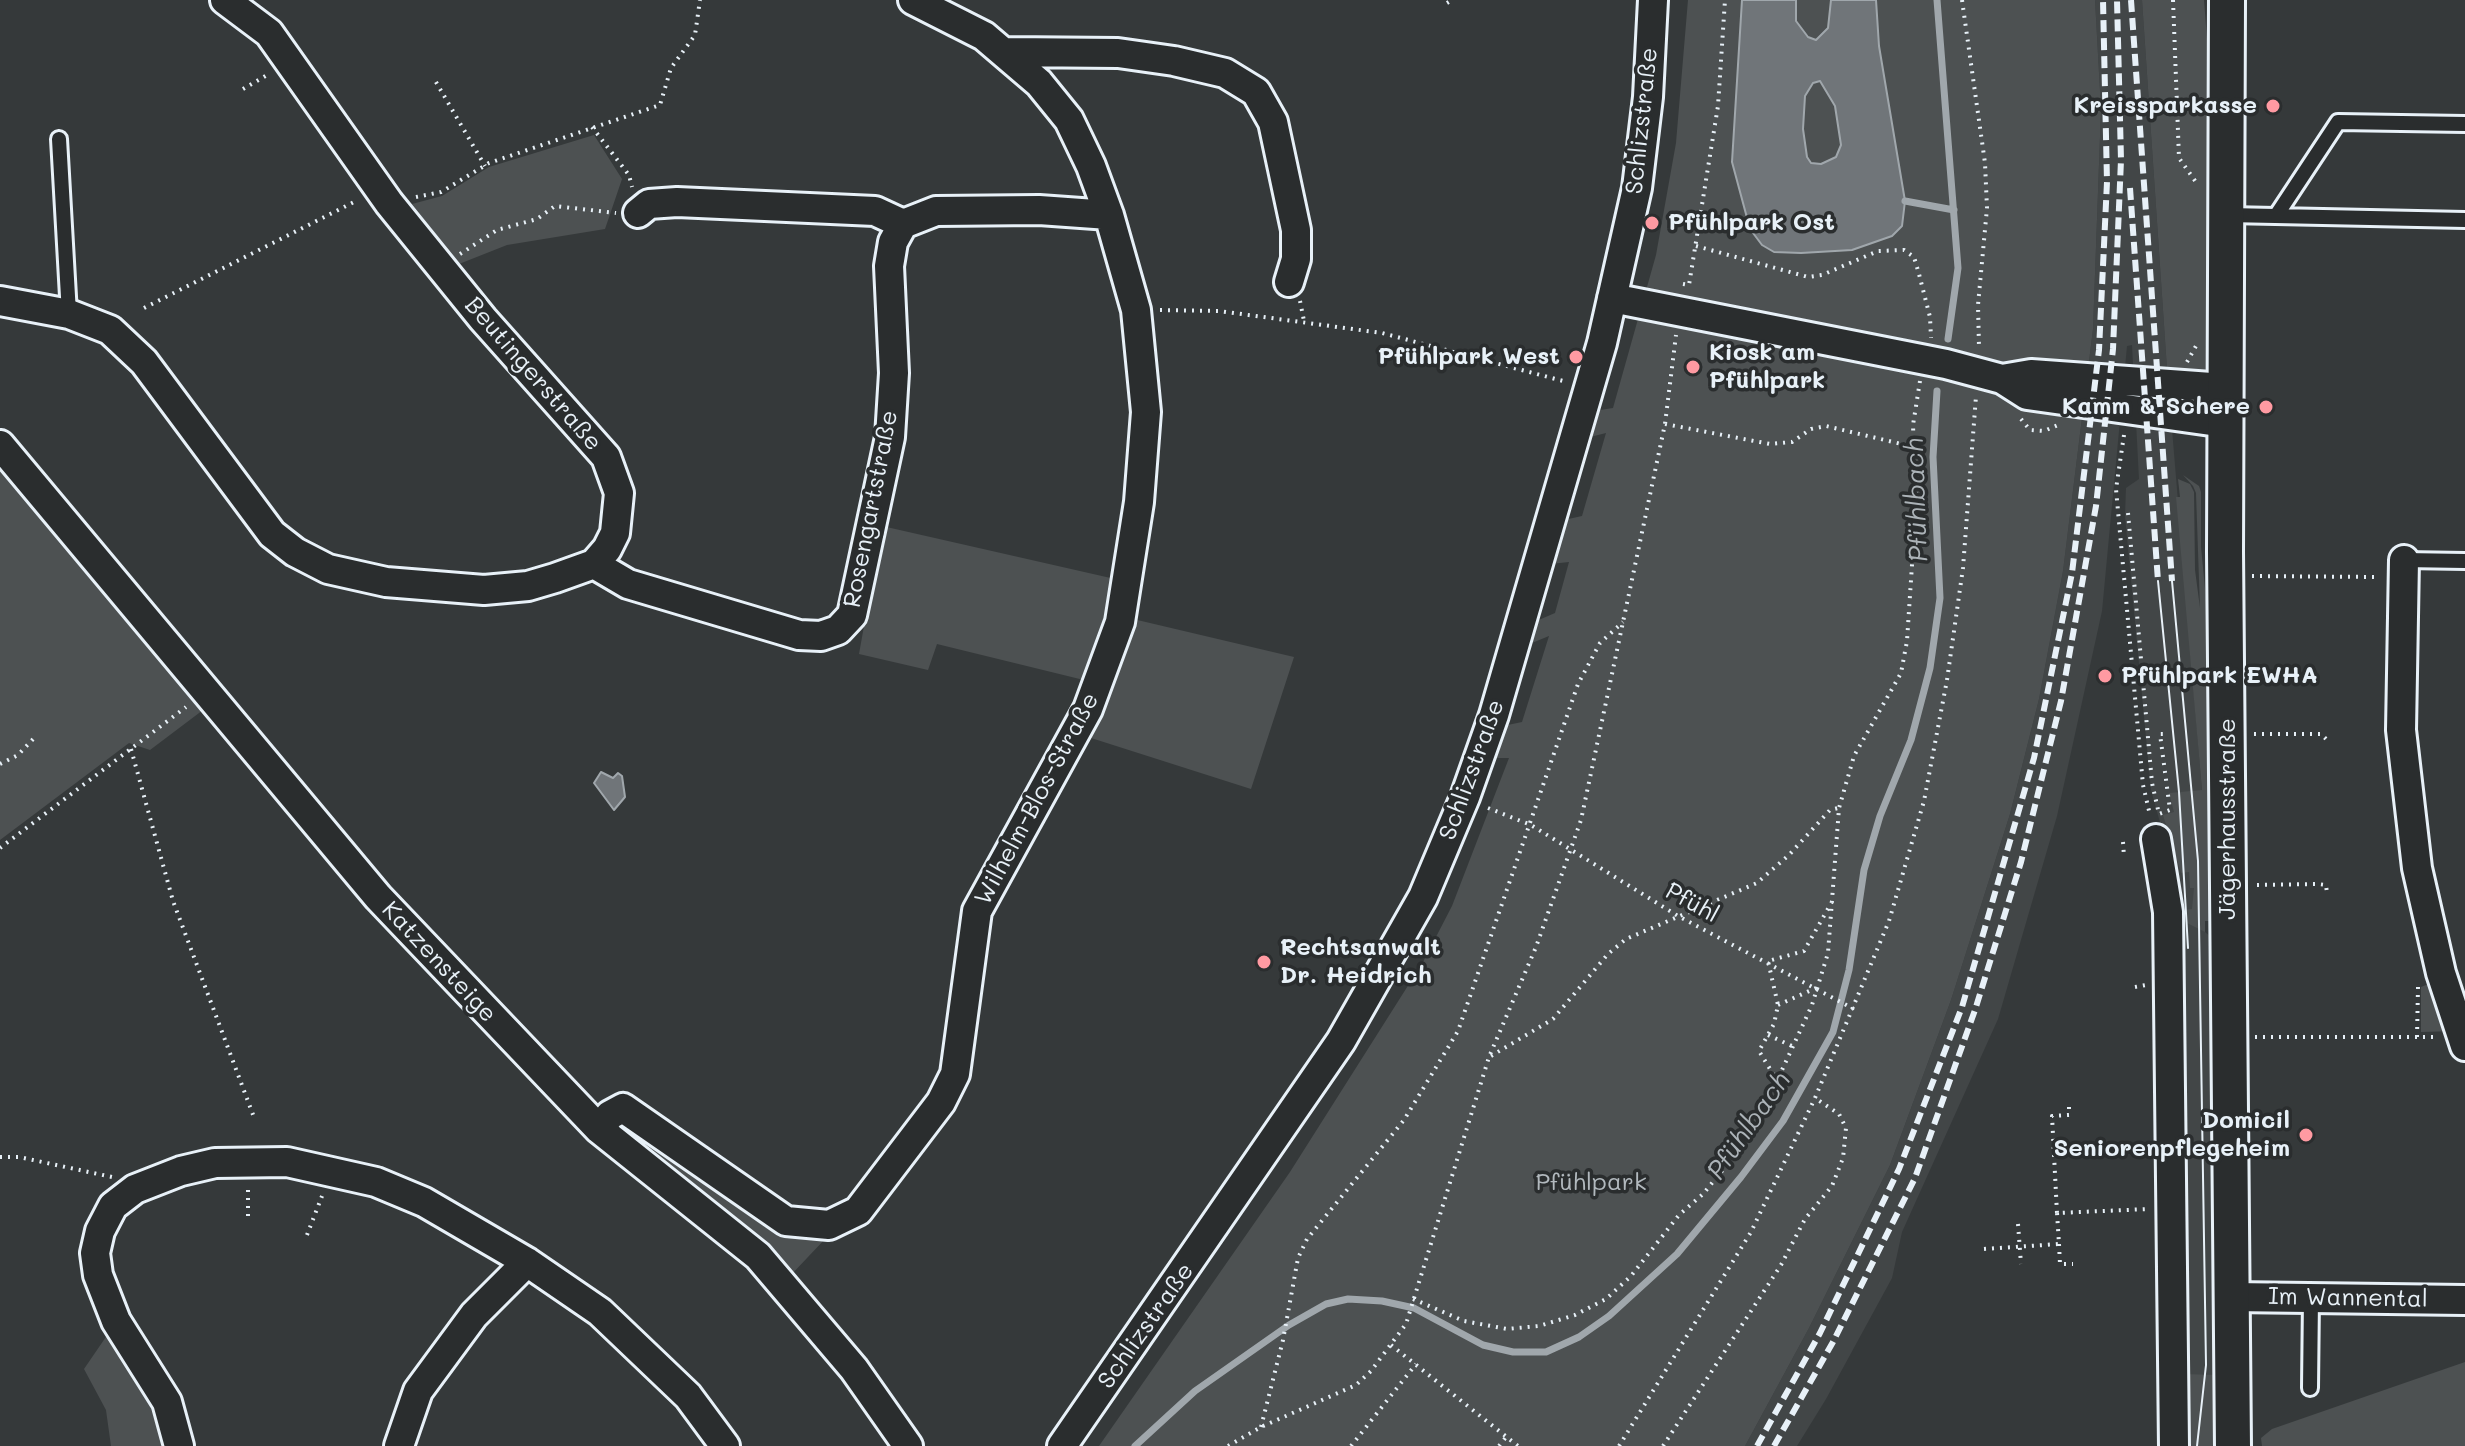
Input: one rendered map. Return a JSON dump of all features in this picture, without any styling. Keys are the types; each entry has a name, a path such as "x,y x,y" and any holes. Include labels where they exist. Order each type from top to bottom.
{"street":[{"name":"Beutingerstraße","path":"225,0 269,33 384,196 483,319 606,457 619,493 619,515 607,549 594,564"},
{"name":"Wilhelm-Blos-Straße","path":"599,1129 610,1115 623,1108 786,1221 819,1226 839,1222 858,1211 941,1102 955,1074 977,911 1088,709 1127,594 1146,412 1136,310 1109,215 1091,166 1069,120 1007,52 984,36 913,0"},
{"name":"Schlizstraße","path":"1062,1446 1341,1041 1423,897 1465,797 1494,715 1612,298 1637,188 1648,97 1653,0"},
{"name":"Jägerhausstraße","path":"2227,0 2225,423 2233,1446"},
{"path":"1007,52 1118,53 1174,61 1225,73 1256,92 1273,122 1294,216 1296,259 1289,282"},
{"path":"638,213 649,204 677,202 875,211 903,224 936,211 1039,210 1109,215"},
{"name":"Rosengartstraße","path":"594,564 628,584 799,635 821,636 838,630 852,615 890,437 894,373 889,266 893,242 903,224"},
{"path":"1612,298 1927,360 1990,376 2027,395 2225,423"},
{"path":"0,301 69,314 110,330 144,362 272,534 295,552 328,569 386,582 484,590 528,586 594,564"},
{"path":"1990,376 2031,374 2225,388"},
{"name":"Katzensteige","path":"0,445 209,690 378,897 599,1129 758,1256 854,1369 908,1446"},
{"path":"2404,568 2401,730 2417,868 2441,973 2463,1042"},
{"path":"2156,839 2168,912 2174,1446"},
{"path":"179,1446 167,1402 116,1321 98,1275 95,1253 100,1231 113,1206 135,1189 181,1171 215,1163 287,1162 376,1182 424,1202 527,1262 611,1323 688,1396 725,1446"},
{"path":"399,1446 418,1391 474,1315 527,1262"},
{"name":"Im Wannental","path":"2231,1297 2465,1300"}],"lane":[{"path":"2276,216 2338,122 2465,124"},
{"path":"59,139 69,314"},
{"path":"2228,215 2465,220"},
{"path":"2404,568 2465,561"},
{"path":"2310,1388 2311,1298"}],"path":[{"path":"144,308 384,196 441,192 485,166 660,105 671,68 695,35 700,0"},
{"path":"1229,1446 1261,1427 1356,1385 1406,1324 1489,1057 1572,850 1625,621 1665,424 1676,330 1659,324 1667,283 1689,285 1718,106 1725,0"},
{"path":"1619,1446 1751,1232 1815,1098 1889,921 1924,801 1963,568 1990,376 1978,294 1986,237 1985,163 1962,0"},
{"path":"2173,0 2179,158 2201,191"},
{"path":"243,89 267,75"},
{"path":"436,82 485,166"},
{"path":"454,257 497,230 537,219 555,206 638,213 629,175 592,127"},
{"path":"1413,1301 1464,1321 1507,1329 1539,1326 1575,1315 1606,1299 1631,1276 1679,1215 1729,1165 1753,1133 1794,1047 1828,953 1839,808 1854,756 1901,673 1907,641 1916,504 1913,425 1927,360 1930,317 1914,257 1904,250 1878,251 1822,275 1808,277 1696,246"},
{"path":"1136,310 1219,311 1382,333 1589,388"},
{"path":"1665,424 1770,444 1792,442 1811,429 1826,426 1914,447"},
{"path":"2125,429 2116,489 2145,797 2156,839"},
{"path":"2128,513 2154,795 2159,814 2170,810 2160,734 2166,734"},
{"path":"2226,575 2404,568"},
{"path":"1261,1427 1283,1340 1293,1274 1307,1239 1404,1120 1458,1031 1578,684 1600,643 1625,621"},
{"path":"0,848 209,690"},
{"path":"2227,734 2321,734 2328,741"},
{"path":"0,764 18,755 35,737"},
{"path":"131,749 173,901 255,1120"},
{"path":"2145,797 2154,795"},
{"path":"1489,1057 1553,1019 1608,954 1626,939 1757,883 1789,855 1830,810 1839,808"},
{"name":"Pfühl","path":"1491,809 1531,825 1678,916 1854,1009"},
{"path":"2123,842 2124,857"},
{"path":"2228,885 2318,884 2326,885 2327,893"},
{"path":"1778,1082 1759,1057 1778,1005 1768,961 1804,951 1834,899"},
{"path":"1778,1005 1817,987"},
{"path":"1768,1035 1794,1047"},
{"path":"2229,1037 2463,1042"},
{"path":"1663,1446 1781,1265 1805,1219 1832,1186 1843,1158 1846,1128 1839,1114 1815,1098"},
{"path":"2069,1107 2069,1115 2052,1116 2060,1264 2073,1264"},
{"path":"0,1157 19,1157 102,1172 135,1189"},
{"path":"2054,1169 2062,1169"},
{"path":"307,1235 331,1172"},
{"path":"2057,1213 2170,1209"},
{"path":"2018,1224 2021,1264"},
{"path":"1984,1249 2059,1244"},
{"path":"1391,1345 1518,1446"},
{"path":"1351,1446 1416,1364"},
{"path":"1499,1446 1506,1437"}],"shaded area":[{"path":"1742,0 1796,0 1796,21 1808,37 1816,40 1828,28 1831,0 1876,0 1879,46 1905,201 1902,226 1892,236 1852,250 1774,252 1762,245 1750,229 1732,162","holes":["1820,81 1835,106 1841,145 1836,157 1821,164 1811,163 1807,157 1803,129 1805,96 1813,83"]},
{"path":"2095,0 2142,0 2167,369 2202,791 2205,932 2212,938 2220,1446 2184,1446 2168,851 2151,790 2125,516 2126,488 2139,479 2132,345 2127,346 2102,611 2057,816 1998,1019 1902,1232 1892,1278 1826,1399 1797,1446 1745,1446 1809,1328 1890,1165 1951,1000 2010,814 2039,699 2063,571 2093,329 2101,109"},
{"path":"601,772 613,778 618,773 622,776 625,797 614,810 594,783"}],"green space":[{"name":"Pfühlpark","path":"1688,0 2095,0 2101,109 2093,329 2063,571 2039,699 2010,814 1951,1000 1890,1165 1809,1328 1745,1446 1099,1446 1290,1172 1423,962 1452,906 1509,758 1492,758 1503,726 1522,722 1549,636 1527,645 1534,622 1555,613 1569,562 1550,564 1564,520 1582,516 1606,433 1586,438 1594,411 1613,408 1656,255 1676,143"},
{"path":"2142,0 2204,0 2209,65 2211,371 2167,369"},
{"path":"594,135 622,179 605,229 507,245 459,264 412,204 442,196 489,167"},
{"path":"0,452 203,710 150,750 129,743 0,840"},
{"path":"2183,475 2199,486 2201,492 2201,547 2210,640 2209,921 2205,921 2205,932 2185,922 2184,910 2192,909 2194,888 2190,888 2189,872 2181,873 2163,815 2174,812 2169,793 2202,790 2176,497 2180,497 2178,479 2190,484 2194,492 2195,570 2200,608 2196,493 2193,486"},
{"path":"882,526 1115,579 1107,632 1092,682 937,644 928,670 859,654"},
{"path":"1133,619 1294,657 1251,789 1088,737"},
{"path":"2436,981 2455,1031 2421,1032 2421,987"},
{"path":"628,1124 795,1235 825,1239 790,1276 617,1126"},
{"path":"110,1331 150,1406 163,1446 111,1446 106,1410 84,1369"},
{"path":"2465,1362 2465,1446 2262,1446 2261,1438 2272,1429"},
{"path":"2182,1374 2218,1375 2220,1446 2184,1446"}],"waterway":[{"name":"Pfühlbach","path":"1937,0 1958,268 1948,339"},
{"path":"1905,201 1954,210"},
{"name":"Pfühlbach","path":"1135,1446 1195,1391 1289,1325 1326,1304 1348,1299 1382,1301 1414,1308 1483,1345 1513,1352 1546,1352 1579,1337 1609,1316 1677,1254 1741,1177 1783,1121 1833,1032 1849,970 1864,870 1880,816 1911,740 1930,668 1940,598 1933,457 1937,391"}],"tram line":[{"path":"2158,581 2179,792 2188,948"},
{"path":"2172,581 2198,861 2206,1365 2197,1446"}],"railway":[{"path":"1757,1446 1820,1333 1899,1169 1962,1007 2034,758 2072,573 2099,350 2107,182 2103,0"},
{"path":"1774,1446 1833,1342 1915,1178 1975,1010 2021,862 2061,701 2096,506 2113,349 2121,160 2117,0"},
{"path":"2131,0 2172,581"},
{"path":"2130,188 2158,581"}],"place":[{"name":"Kreissparkasse","path":"2273,106"},
{"name":"Pfühlpark Ost","path":"1652,223"},
{"name":"Pfühlpark West","path":"1576,357"},
{"name":"Kiosk am Pfühlpark","path":"1693,367"},
{"name":"Kamm & Schere","path":"2266,407"},
{"name":"Pfühlpark EWHA","path":"2105,676"},
{"name":"Rechtsanwalt Dr. Heidrich","path":"1264,962"},
{"name":"Domicil Seniorenpflegeheim","path":"2306,1135"}]}
